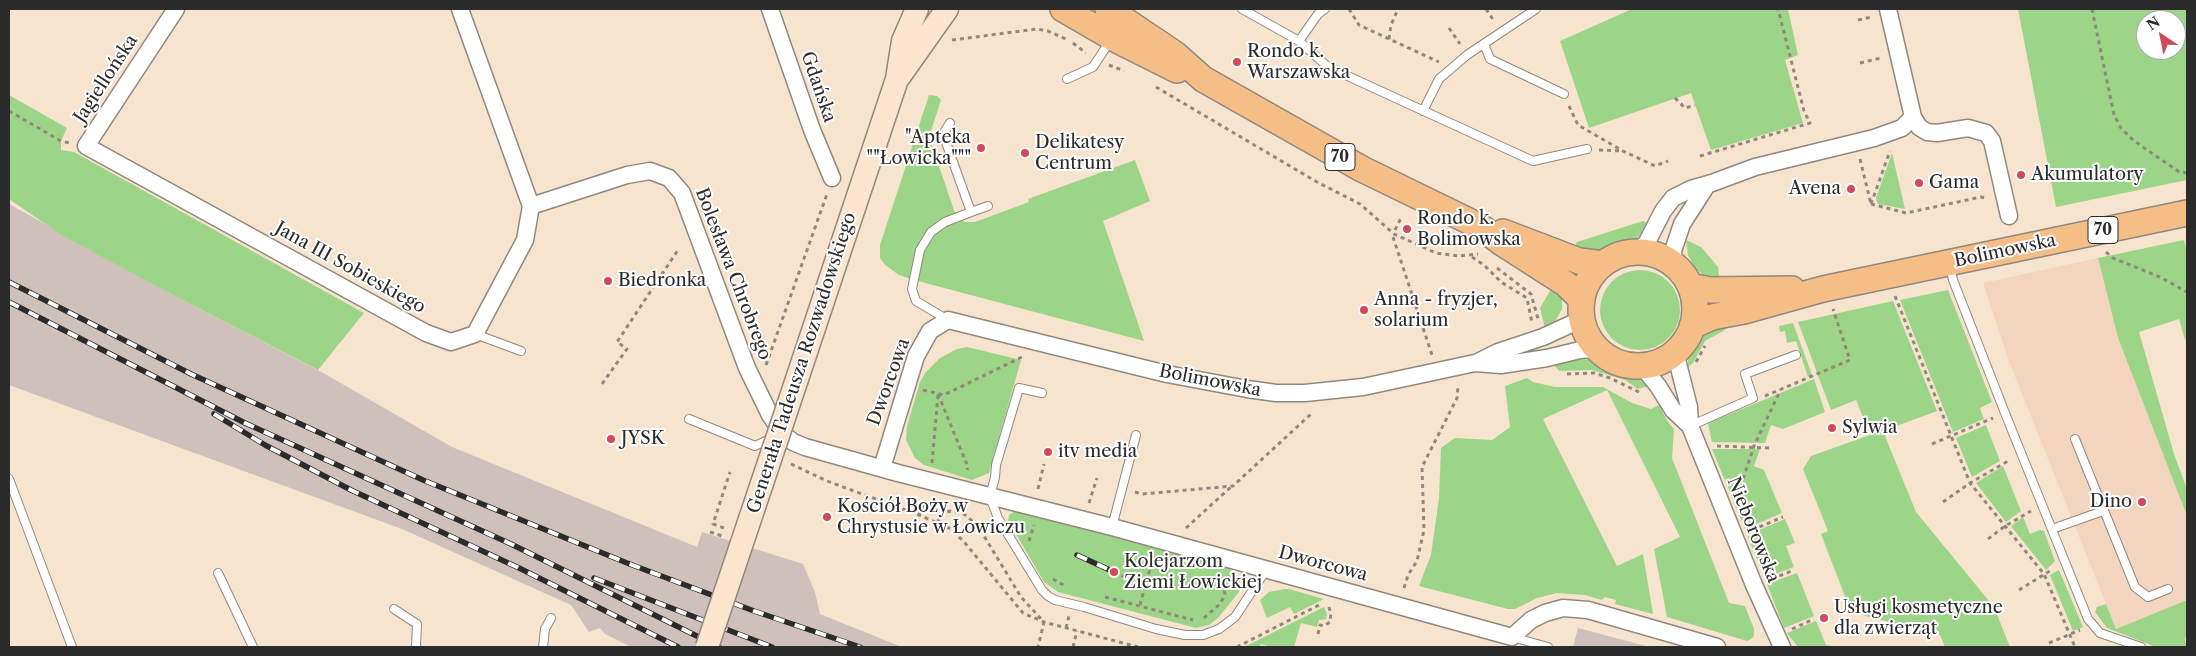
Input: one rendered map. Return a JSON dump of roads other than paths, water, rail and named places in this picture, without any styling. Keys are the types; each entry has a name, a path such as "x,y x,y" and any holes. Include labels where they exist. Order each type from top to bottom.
{"main road":[{"name":"70","path":"1063,9 1113,38 1172,68 1203,79 1362,169 1481,227 1502,243 1566,284 1582,309"},
{"name":"70","path":"1108,9 1175,54 1203,79"},
{"name":"Bolimowska","path":"1699,335 1712,317 1828,298 1949,263 2187,213"},
{"name":"70","path":"1481,227 1507,233 1579,261 1603,264"},
{"name":"70","path":"1638,252 1650,253 1674,264 1690,286 1694,299 1699,335 1688,336 1678,364 1659,362 1641,365 1626,364 1611,359 1598,349 1585,330 1582,309 1586,286 1593,274 1603,264 1620,255 1638,252"},
{"name":"Bolimowska","path":"1690,286 1710,290 1828,298"}],"street":[{"name":"Jagiellońska","path":"86,146 176,9"},
{"path":"460,9 531,206 525,240 475,334"},
{"name":"Gdańska","path":"770,9 812,130 832,178"},
{"name":"Generała Tadeusza Rozwadowskiego","path":"707,647 897,79 903,41 917,9"},
{"name":"Generała Tadeusza Rozwadowskiego","path":"897,79 947,9"},
{"path":"1888,9 1913,116 1919,127 1927,132 1937,133 1968,128 1986,133 1992,141 2010,216"},
{"path":"1638,252 1647,242 1663,211 1673,198 1691,189 1755,167 1874,138 1902,128 1913,116"},
{"name":"Jana III Sobieskiego","path":"86,146 426,332 451,342 475,334"},
{"name":"Bolesława Chrobrego","path":"531,206 627,175 650,171 669,178 682,193 747,368 770,415 782,433"},
{"path":"1674,264 1673,251 1682,224 1707,185"},
{"name":"Bolimowska","path":"948,320 1167,374 1276,393 1305,393 1363,387 1475,363 1527,341 1538,332 1582,309"},
{"name":"Dworcowa","path":"882,468 916,356 930,331 948,320"},
{"name":"Bolimowska","path":"1475,363 1501,364 1547,358 1580,350 1598,349"},
{"name":"Nieborowska","path":"1678,364 1689,407 1690,426 1754,585 1780,642"},
{"name":"Nieborowska","path":"1641,365 1658,386 1673,410 1690,426"},
{"name":"Dworcowa","path":"782,433 793,442 805,447 990,497 1112,527 1512,637"},
{"path":"1512,637 1531,620 1545,613 1563,608 1588,610 1717,647"}],"lane":[{"path":"1242,9 1299,42 1328,67 1533,161 1587,149"},
{"path":"1299,42 1318,14 1325,9"},
{"path":"1423,111 1439,79 1484,44 1536,9"},
{"path":"1067,79 1093,67 1113,38"},
{"path":"1484,44 1490,59 1564,94"},
{"path":"950,123 943,134 971,212"},
{"path":"948,320 916,301 912,289 920,250 931,232 945,222 988,206"},
{"path":"1949,263 2005,412 2088,619 2100,633 2140,647"},
{"path":"475,334 521,351"},
{"path":"1690,426 1753,398 1746,374 1796,355"},
{"path":"1042,393 1019,388 996,465 990,497 998,518 1042,590 1048,596 1055,600 1139,624 1185,634 1203,635 1212,632 1235,617 1266,570"},
{"path":"689,419 754,446 782,433"},
{"path":"1112,527 1136,435"},
{"path":"2075,438 2135,587 2148,597 2168,589"},
{"path":"9,479 72,647"},
{"path":"2052,529 2103,511"},
{"path":"218,573 253,647"},
{"path":"394,609 417,624 416,647"},
{"path":"543,647 545,629 551,618"},
{"path":"1512,637 1548,647"}],"railway":[{"path":"9,282 191,374 423,480 627,563 754,611 860,647"},
{"path":"9,302 245,423 511,544 719,647"},
{"path":"214,414 265,445 351,490 519,568 678,647"},
{"path":"1077,555 1114,572"},
{"path":"594,578 772,647"}],"place":[{"name":"Rondo k. Warszawska","path":"1237,62"},
{"name":"\"Apteka \"\"Łowicka\"\"\"","path":"981,148"},
{"name":"Delikatesy Centrum","path":"1025,153"},
{"name":"Akumulatory","path":"2021,175"},
{"name":"Gama","path":"1919,183"},
{"name":"Avena","path":"1851,189"},
{"name":"Rondo k. Bolimowska","path":"1407,229"},
{"name":"Biedronka","path":"608,281"},
{"name":"Anna - fryzjer, solarium","path":"1364,310"},
{"name":"Sylwia","path":"1832,428"},
{"name":"JYSK","path":"611,439"},
{"name":"itv media","path":"1048,452"},
{"name":"Dino","path":"2142,502"},
{"name":"Kościół Boży w Chrystusie w Łowiczu","path":"827,517"},
{"name":"Kolejarzom Ziemi Łowickiej","path":"1114,572"},
{"name":"Usługi kosmetyczne dla zwierząt","path":"1824,618"}]}
